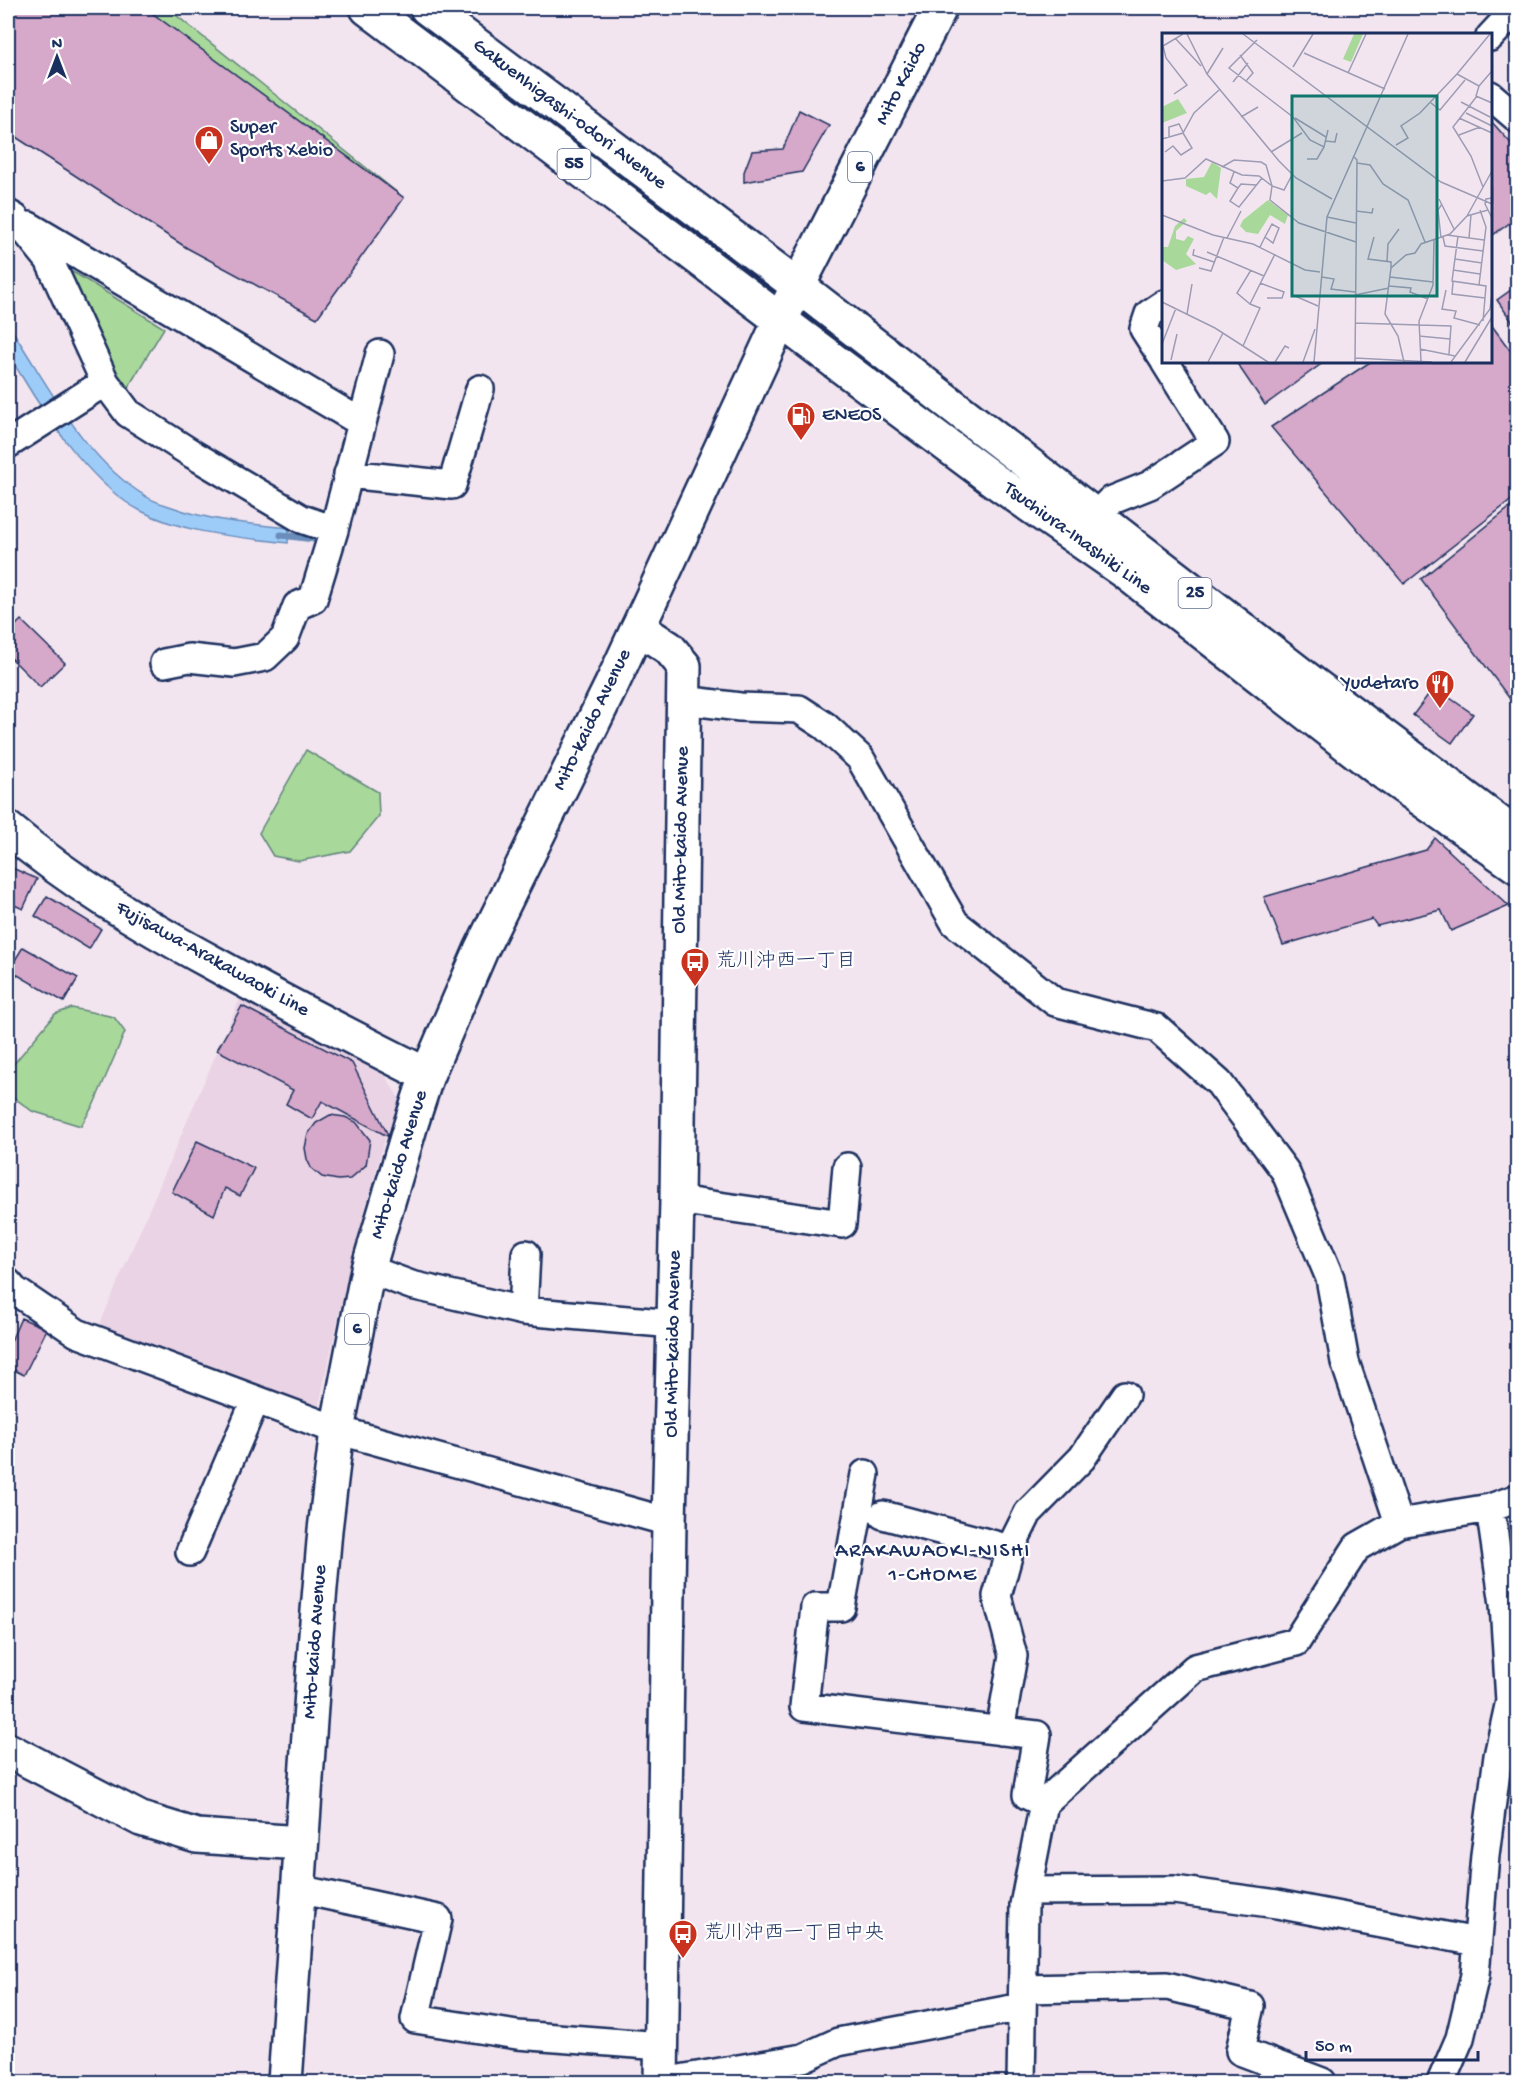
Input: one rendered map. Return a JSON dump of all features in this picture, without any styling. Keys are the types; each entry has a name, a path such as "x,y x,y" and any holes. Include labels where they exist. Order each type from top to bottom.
{"main road":[{"name":"Gakuenhigashi-odori Avenue","path":"368,8 780,321"},
{"name":"Gakuenhigashi-odori Avenue","path":"427,8 798,286"},
{"name":"Mito Kaido","path":"780,321 940,8"},
{"name":"Tsuchiura-Inashiki Line","path":"798,286 1312,683 1518,837"},
{"name":"Mito-kaido Avenue","path":"285,2082 325,1530 337,1430 369,1269 427,1075 481,950 638,628 780,321"},
{"name":"Tsuchiura-Inashiki Line","path":"780,321 995,481 1124,570 1377,768 1518,867"},
{"name":"Old Mito-kaido Avenue","path":"638,628 669,648 684,666 662,2082"},
{"name":"Fujisawa-Arakawaoki Line","path":"8,829 44,859 85,888 161,935 271,995 427,1075"},
{"path":"8,1750 141,1819 197,1836 301,1843"}],"street":[{"path":"1492,36 1517,8"},
{"path":"1492,96 1518,119"},
{"path":"11,216 49,260 105,382 128,413 303,519 334,530"},
{"path":"11,216 362,423"},
{"path":"1162,305 1149,314 1144,329 1162,358"},
{"path":"164,663 189,658 234,663 266,657 285,638 297,606 313,599 334,530 380,354"},
{"path":"1095,516 1110,501 1150,485 1215,442 1165,363"},
{"path":"8,444 105,382"},
{"path":"348,474 452,485 480,389"},
{"path":"683,700 740,707 799,709 825,726 860,758 955,923 1055,1002 1157,1028 1219,1083 1285,1171 1330,1278 1346,1362 1399,1523"},
{"path":"677,1200 842,1224 847,1167"},
{"path":"523,1311 526,1254"},
{"path":"369,1269 411,1285 523,1311 674,1324"},
{"path":"8,1283 14,1290 77,1333 255,1401 337,1430 669,1522"},
{"path":"1000,1731 1013,1656 997,1596 1010,1549 1028,1513 1082,1458 1125,1395"},
{"path":"190,1552 255,1401"},
{"path":"865,1474 841,1607 815,1607 804,1707 1037,1736 1027,1795 1044,1803"},
{"path":"1021,2082 1024,1905 1044,1803 1195,1668 1296,1642 1357,1547 1399,1523 1490,1508 1518,1498"},
{"path":"1441,2082 1460,2038 1475,1975 1485,1855 1496,1767 1510,1701 1504,1604 1490,1508"},
{"path":"884,1515 1010,1549"},
{"path":"298,1889 438,1919 416,2019 517,2035 662,2046"},
{"path":"1027,1892 1174,1890 1277,1904 1478,1942"},
{"path":"662,2082 803,2058 838,2042 1022,1998 1167,1986 1250,2006 1240,2051 1322,2082"}],"shaded area":[{"path":"241,996 383,1072 400,1100 385,1139 352,1256 318,1410 96,1333"}],"green space":[{"path":"145,8 167,8 404,198"},
{"path":"55,263 164,328 129,386 132,407"},
{"path":"306,750 378,792 379,816 350,851 299,861 273,856 259,833"},
{"path":"72,1008 114,1017 125,1032 94,1104 81,1126 32,1111 8,1093 8,1071 55,1014"}],"water":[{"path":"8,324 68,419 85,441 124,481 153,500 186,512 230,521 289,528 288,543 194,530 176,525 141,511 106,486 58,431 11,360 7,345"}],"building":[{"name":"Super Sports Xebio","path":"8,8 145,8 404,198 317,318 187,248 8,132"},
{"path":"799,110 829,125 802,172 744,182 744,172 752,151 783,149"},
{"path":"1492,122 1518,151 1518,217 1492,236"},
{"path":"1518,285 1518,330 1497,300"},
{"path":"1492,326 1518,361 1518,495 1404,584 1271,427 1368,363 1492,363"},
{"path":"1237,363 1323,363 1265,405"},
{"path":"1518,501 1518,710 1421,579"},
{"path":"21,620 65,663 40,687 8,655 8,633"},
{"path":"1434,687 1473,714 1452,743 1413,715"},
{"path":"1435,838 1509,906 1451,931 1441,910 1377,926 1372,919 1283,945 1264,897 1426,850"},
{"path":"8,866 37,879 23,909 8,902"},
{"path":"47,896 101,929 89,949 35,916"},
{"path":"23,947 78,978 64,1002 9,970"},
{"path":"242,1006 352,1063 389,1137 322,1101 312,1119 286,1104 293,1090 217,1050"},
{"path":"330,1115 345,1117 356,1122 370,1140 366,1165 350,1179 338,1180 322,1177 311,1168 307,1159 305,1148 308,1134 316,1123"},
{"path":"197,1141 254,1168 240,1196 225,1188 214,1215 172,1192"},
{"path":"21,1318 47,1329 24,1375 8,1367 8,1348"}],"waterway":[{"path":"281,535 314,539"}],"place":[{"name":"Super Sports Xebio","path":"209,166"},
{"name":"ENEOS","path":"801,442"},
{"name":"Yudetaro","path":"1440,710"},
{"name":"荒川沖西一丁目","path":"695,988"},
{"name":"荒川沖西一丁目中央","path":"683,1960"}],"district":[{"name":"ARAKAWAOKI-NISHI 1-CHOME","path":"933,1564"}]}
